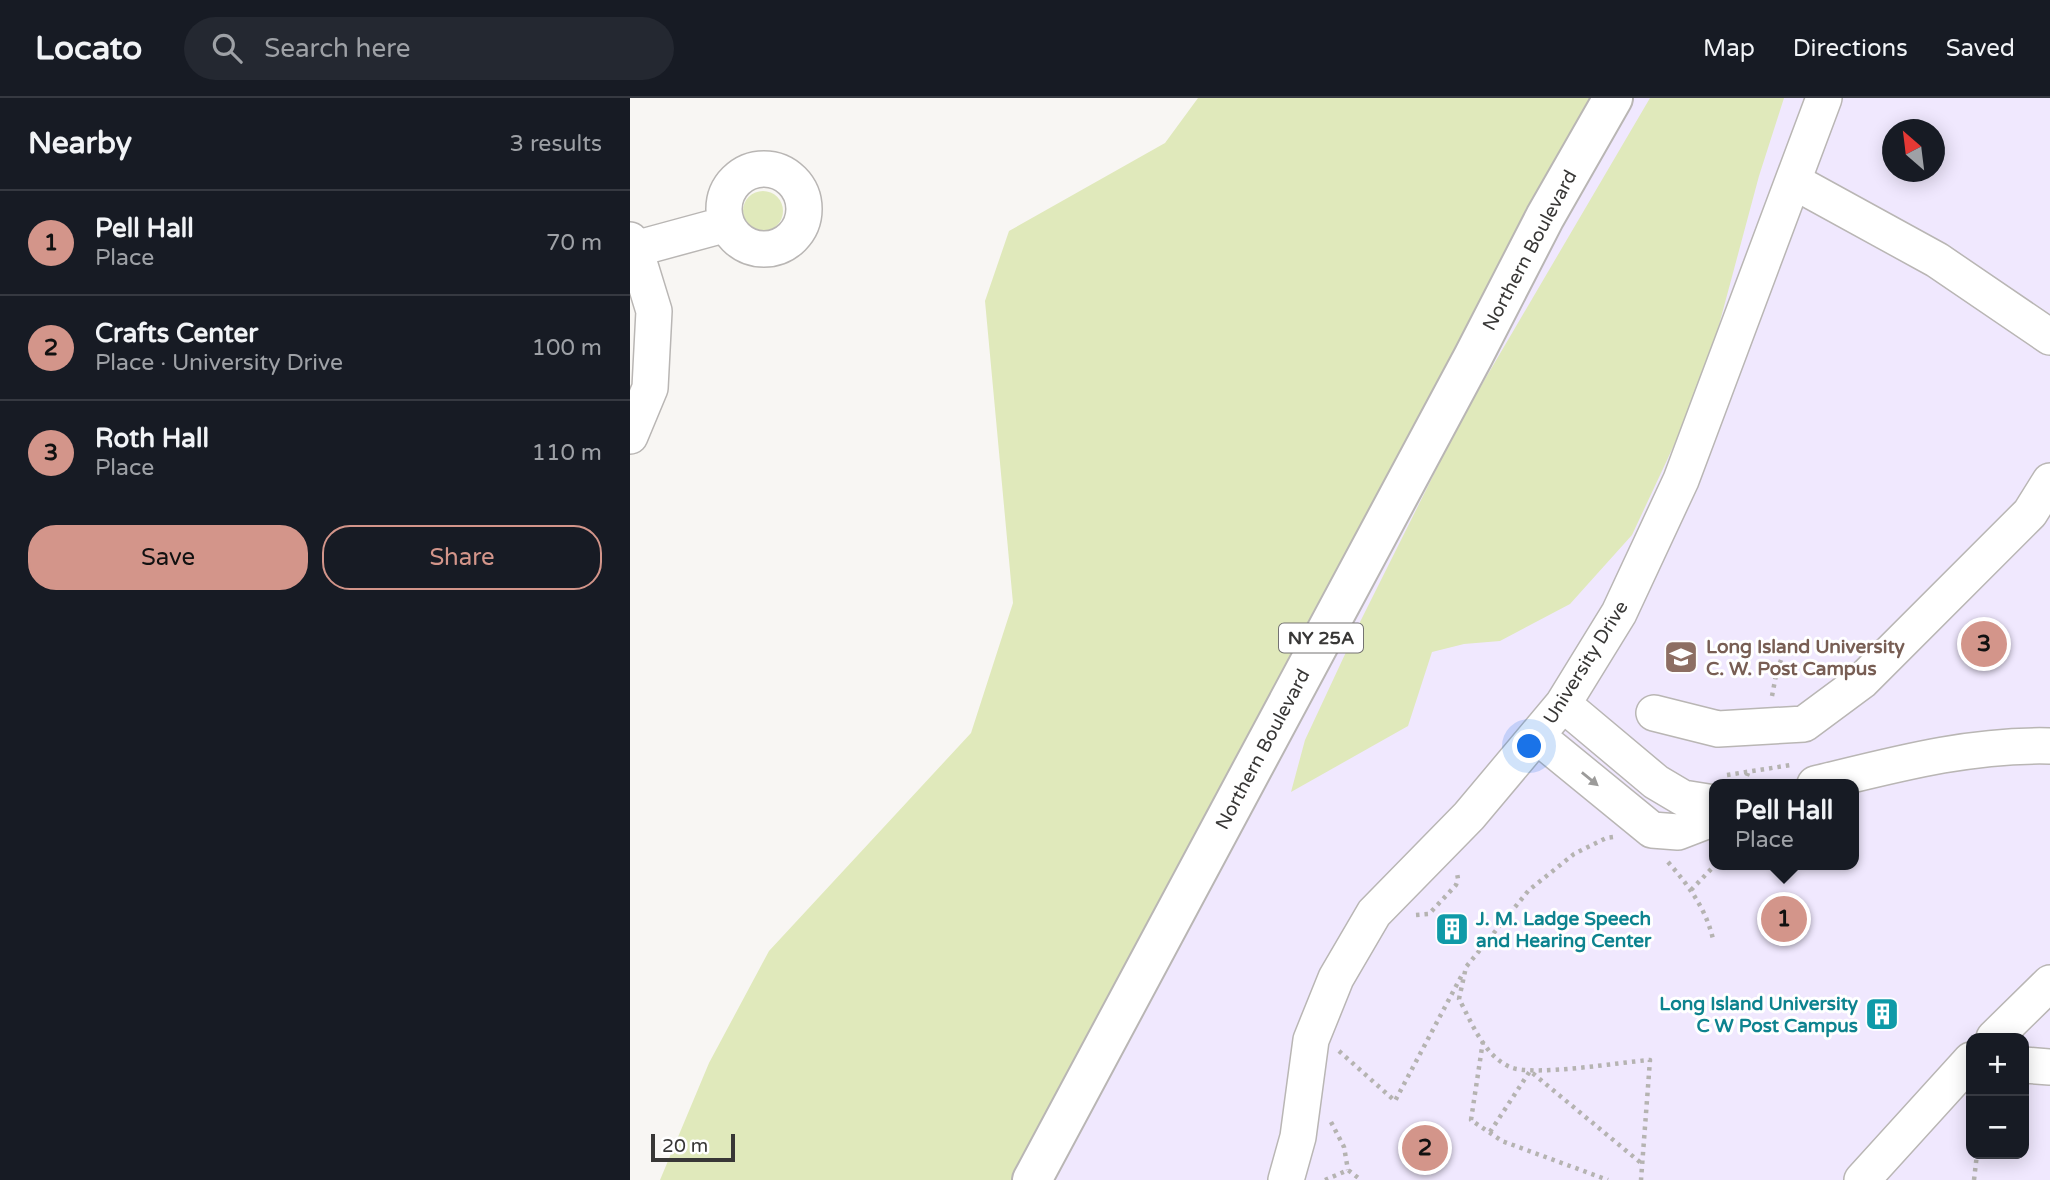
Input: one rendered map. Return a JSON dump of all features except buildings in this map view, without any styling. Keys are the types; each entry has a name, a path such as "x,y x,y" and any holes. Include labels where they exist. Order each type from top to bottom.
{"main road":[{"name":"Northern Boulevard","path":"1032,1180 1545,218 1612,98"}],"street":[{"name":"University Drive","path":"1286,1180 1298,1137 1311,1040 1336,978 1374,913 1469,816 1537,736 1563,704 1619,613 1681,480 1824,98"},
{"path":"1793,181 1937,260 2050,337"},
{"path":"630,436 650,388 654,311 633,245 727,224"},
{"path":"1654,713 1718,729 1804,724 1862,681 2030,513 2050,481"},
{"path":"1563,704 1656,782 1684,798 1709,802"},
{"path":"1537,736 1651,830 1678,832 1709,818"},
{"path":"1836,779 1934,755 2010,745 2050,746"},
{"path":"1999,1033 2050,983"},
{"path":"2029,1065 2050,1067"},
{"path":"1862,1180 1966,1066"}],"path":[{"path":"1746,779 1748,773"},
{"path":"1315,1030 1395,1101 1466,967 1529,890 1574,854 1606,838 1623,835"},
{"path":"1659,854 1691,890 1709,919 1713,939"},
{"path":"1409,915 1429,914 1456,884 1458,878 1454,866"},
{"path":"1691,890 1710,870"},
{"path":"1466,967 1459,999 1490,1052 1509,1067 1530,1071 1650,1060 1641,1180"},
{"path":"1483,1041 1471,1120 1502,1140 1608,1180"},
{"path":"1490,1132 1530,1071"},
{"path":"1530,1071 1642,1163"},
{"path":"1974,1180 1977,1159"},
{"path":"1325,1180 1348,1170 1361,1180"}],"shaded area":[{"name":"Long Island University C. W. Post Campus","path":"1613,98 2050,98 2050,1180 1032,1180"}],"green space":[{"path":"1198,98 1613,98 1032,1180 660,1180 709,1063 769,951 971,733 1013,603 985,301 1009,231 1165,143"},
{"path":"1650,98 1784,98 1759,176 1704,381 1632,535 1570,604 1500,641 1464,644 1432,652 1408,726 1291,792 1305,740 1361,620 1461,420"},
{"path":"763,191 771,192 777,197 782,203 782,219 777,225 771,230 763,231 755,230 749,225 744,219 743,211 744,203 749,197 755,192"}],"place":[{"name":"Roth Hall","path":"1984,644"},
{"name":"Long Island University C. W. Post Campus","path":"1681,657"},
{"name":"Pell Hall","path":"1784,919"},
{"name":"J. M. Ladge Speech and Hearing Center","path":"1452,929"},
{"name":"Long Island University C W Post Campus","path":"1882,1014"},
{"name":"Crafts Center","path":"1425,1148"}]}
